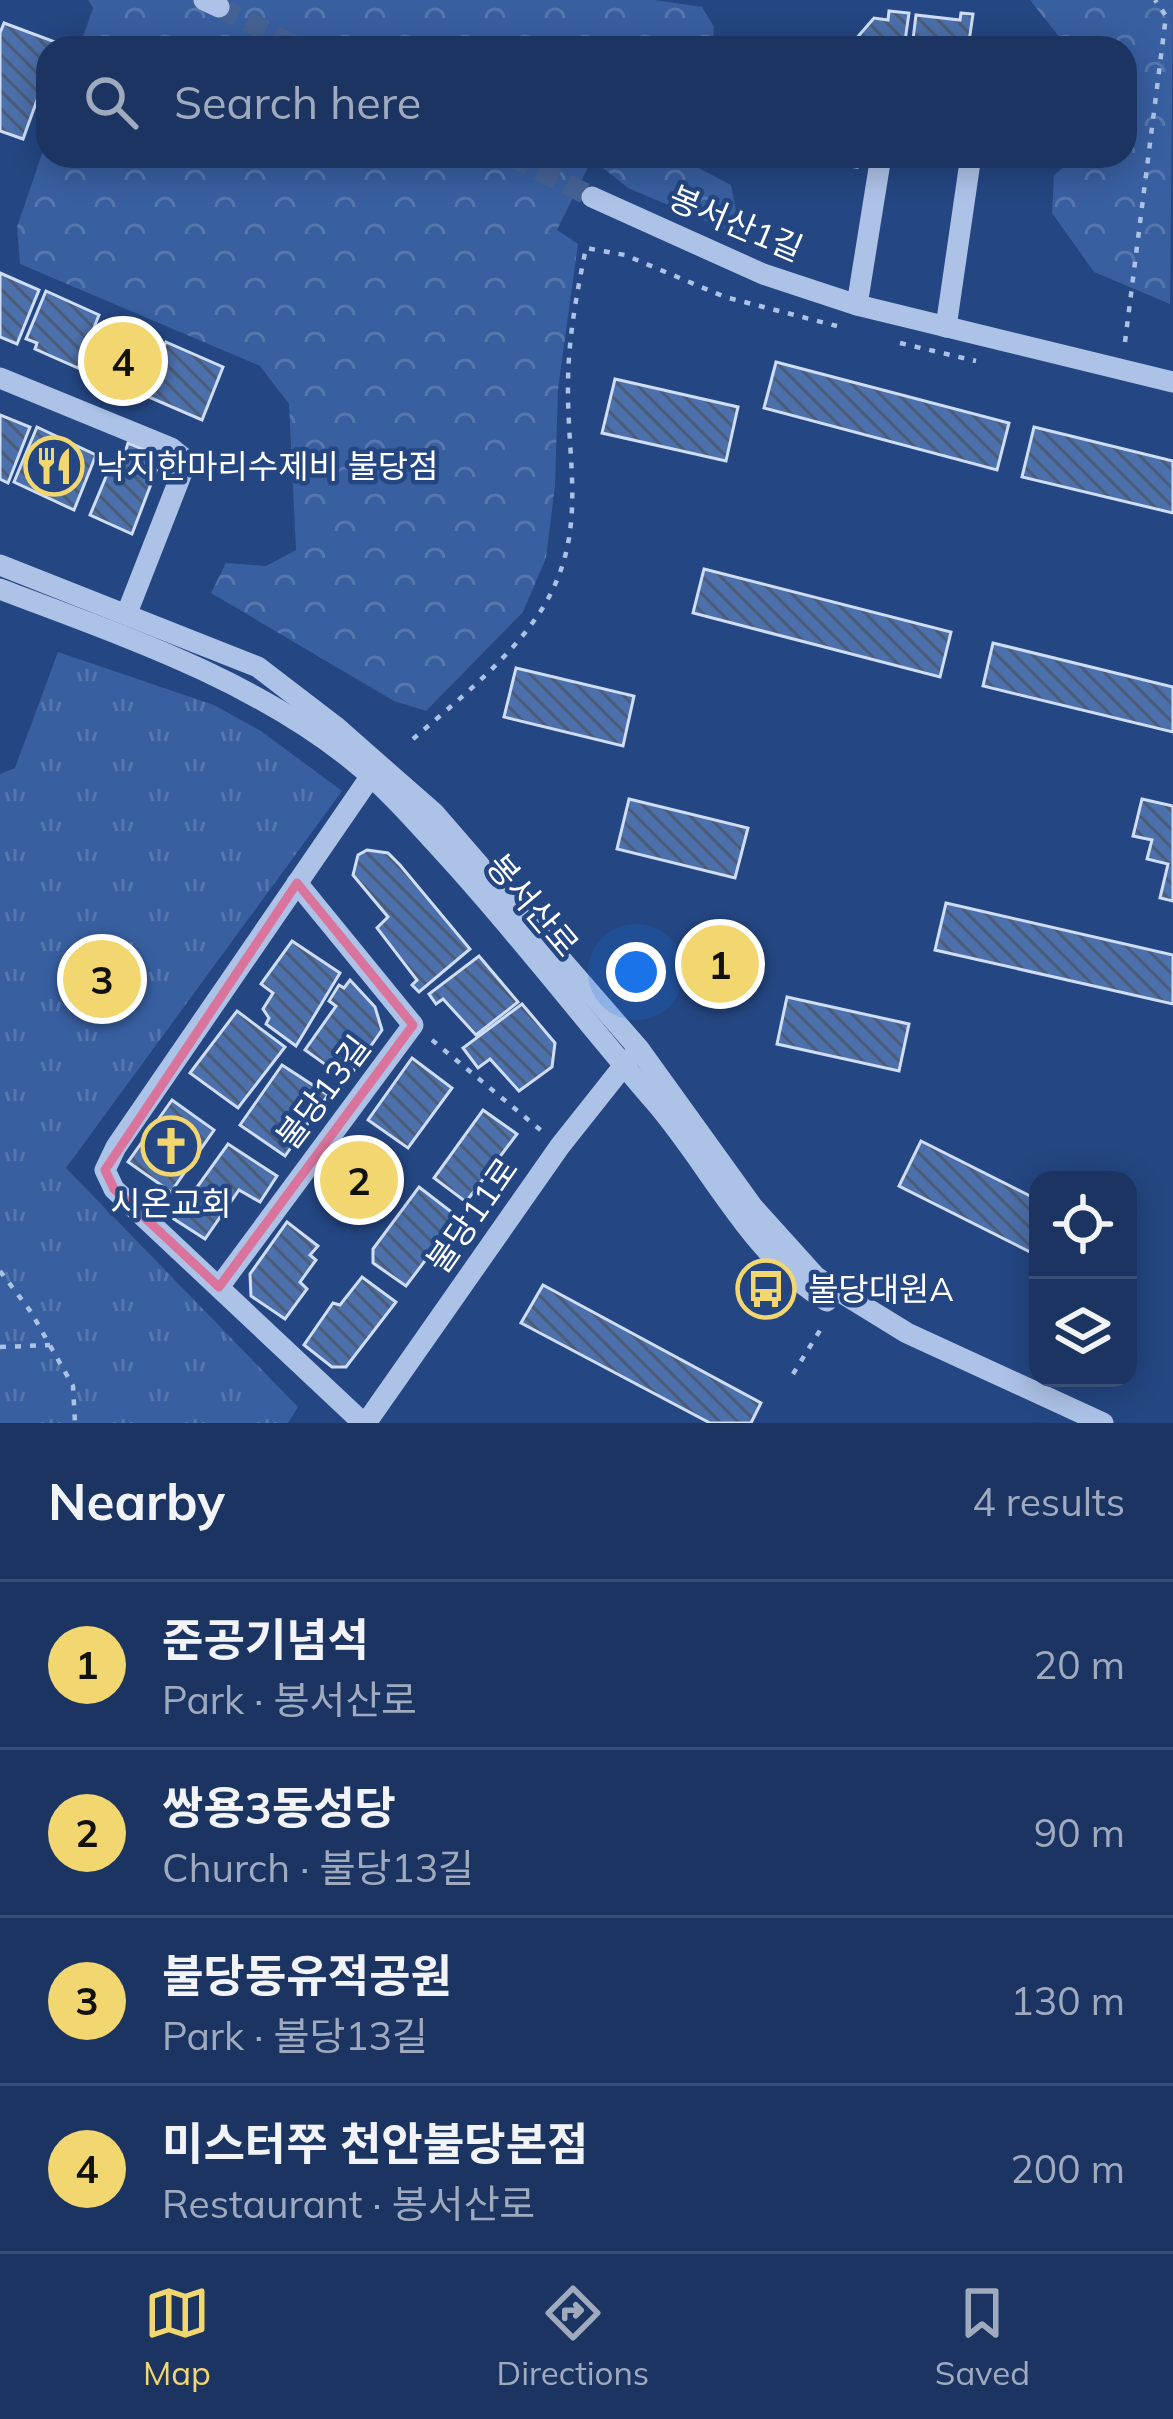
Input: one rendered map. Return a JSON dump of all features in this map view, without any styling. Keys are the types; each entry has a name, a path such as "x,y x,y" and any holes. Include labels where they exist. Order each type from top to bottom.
{"street":[{"path":"857,305 878,168"},
{"path":"946,327 969,168"},
{"name":"봉서산1길","path":"592,197 763,274 857,305 1173,382"},
{"path":"0,378 171,448 182,457 183,470 127,614"},
{"name":"봉서산로","path":"0,565 258,667 374,771 631,1057 816,1277 907,1333 1103,1423"},
{"name":"봉서산로","path":"0,589 244,690 374,771"},
{"path":"364,1423 114,1189 105,1170 116,1147 374,771"},
{"name":"불당13길","path":"218,1287 413,1025 297,883"},
{"name":"봉서산로","path":"631,1057 738,1217 805,1288 904,1346 1069,1423"},
{"name":"불당11로","path":"364,1423 560,1146 631,1057"}],"path":[{"path":"1126,342 1166,16 1155,0"},
{"path":"413,739 502,655 541,611 559,576 575,500 568,384 586,248"},
{"path":"413,1025 560,1146"},
{"path":"0,1271 73,1386 75,1423"},
{"path":"794,1374 822,1327"},
{"path":"0,1347 50,1346"}],"highlighted area":[{"path":"297,883 413,1025 219,1287 114,1189 105,1170"}],"green space":[{"path":"88,0 655,0 702,7 714,27 713,36 83,36 93,8"},
{"path":"1030,0 1173,0 1170,304 1094,272 1052,213 1054,175 1063,168 1137,168 1137,36 1058,36"},
{"path":"37,168 588,168 557,230 578,244 558,389 555,486 546,558 523,612 426,711 394,701 211,593 226,563 266,566 296,550 289,404 260,366 20,264 17,227"},
{"path":"603,168 699,168 731,185 741,236 628,188"},
{"path":"58,652 214,705 261,731 342,791 66,1168 298,1407 288,1423 0,1423 0,774 15,768"}],"building":[{"path":"889,11 909,13 906,36 858,36 874,18 888,20"},
{"path":"961,13 973,14 970,36 913,36 916,15 960,20"},
{"path":"4,23 39,36 36,103 23,139 0,131 0,33"},
{"path":"0,273 39,290 17,344 0,337"},
{"path":"46,291 99,315 78,368 35,349 37,343 26,339"},
{"path":"104,322 160,345 139,395 83,372"},
{"path":"166,342 223,367 202,420 144,395"},
{"path":"776,362 1009,423 997,470 764,408"},
{"path":"615,379 738,407 726,461 602,433"},
{"path":"0,415 30,427 8,483 0,479"},
{"path":"37,427 96,455 74,510 14,482"},
{"path":"1034,427 1173,461 1173,513 1022,477"},
{"path":"128,443 155,454 159,463 132,534 90,515 108,472 118,475"},
{"path":"704,569 951,632 940,677 693,613"},
{"path":"993,643 1173,687 1173,732 983,686"},
{"path":"516,668 634,696 623,746 504,717"},
{"path":"629,799 748,828 735,878 617,849"},
{"path":"1142,799 1173,806 1173,901 1160,898 1168,864 1147,859 1152,840 1133,836"},
{"path":"367,850 388,853 470,949 419,992 412,985 417,980 377,928 388,917 353,875 358,855"},
{"path":"946,903 1173,955 1173,1004 935,950"},
{"path":"292,941 340,973 296,1046 266,1024 269,1018 263,1009 273,993 261,984"},
{"path":"479,956 518,1002 476,1035 443,999 436,1004 429,994"},
{"path":"350,980 375,1007 382,1030 347,1080 305,1050 336,1006 329,1001 339,985 344,988"},
{"path":"787,997 909,1024 899,1071 777,1044"},
{"path":"522,1004 555,1043 552,1067 519,1091 490,1059 478,1068 463,1048"},
{"path":"237,1011 285,1047 238,1108 190,1073"},
{"path":"412,1058 452,1088 408,1148 368,1120"},
{"path":"282,1065 328,1095 285,1156 240,1125"},
{"name":"시온교회","path":"172,1100 214,1130 171,1192 128,1162"},
{"path":"483,1110 517,1134 466,1202 434,1178"},
{"path":"354,1139 394,1168 356,1221 323,1198 334,1182 330,1178 341,1162 338,1159"},
{"path":"921,1141 1029,1195 1029,1251 899,1186"},
{"path":"228,1144 277,1176 260,1202 239,1190 205,1239 174,1219"},
{"path":"419,1187 458,1217 406,1286 373,1263 373,1249"},
{"path":"287,1222 318,1246 310,1255 316,1260 300,1282 307,1289 285,1319 251,1296 250,1274"},
{"path":"362,1277 396,1302 346,1367 332,1367 304,1345 333,1303 340,1305"},
{"path":"543,1285 761,1403 751,1423 710,1423 521,1323"}],"tunnel":[{"path":"219,7 276,36"},
{"path":"535,168 592,197"}],"place":[{"name":"미스터쭈 천안불당본점","path":"123,361"},
{"name":"낙지한마리수제비 불당점","path":"54,466"},
{"name":"준공기념석","path":"720,964"},
{"name":"불당동유적공원","path":"102,979"},
{"name":"시온교회","path":"171,1146"},
{"name":"쌍용3동성당","path":"359,1180"},
{"name":"불당대원A","path":"766,1289"}]}
